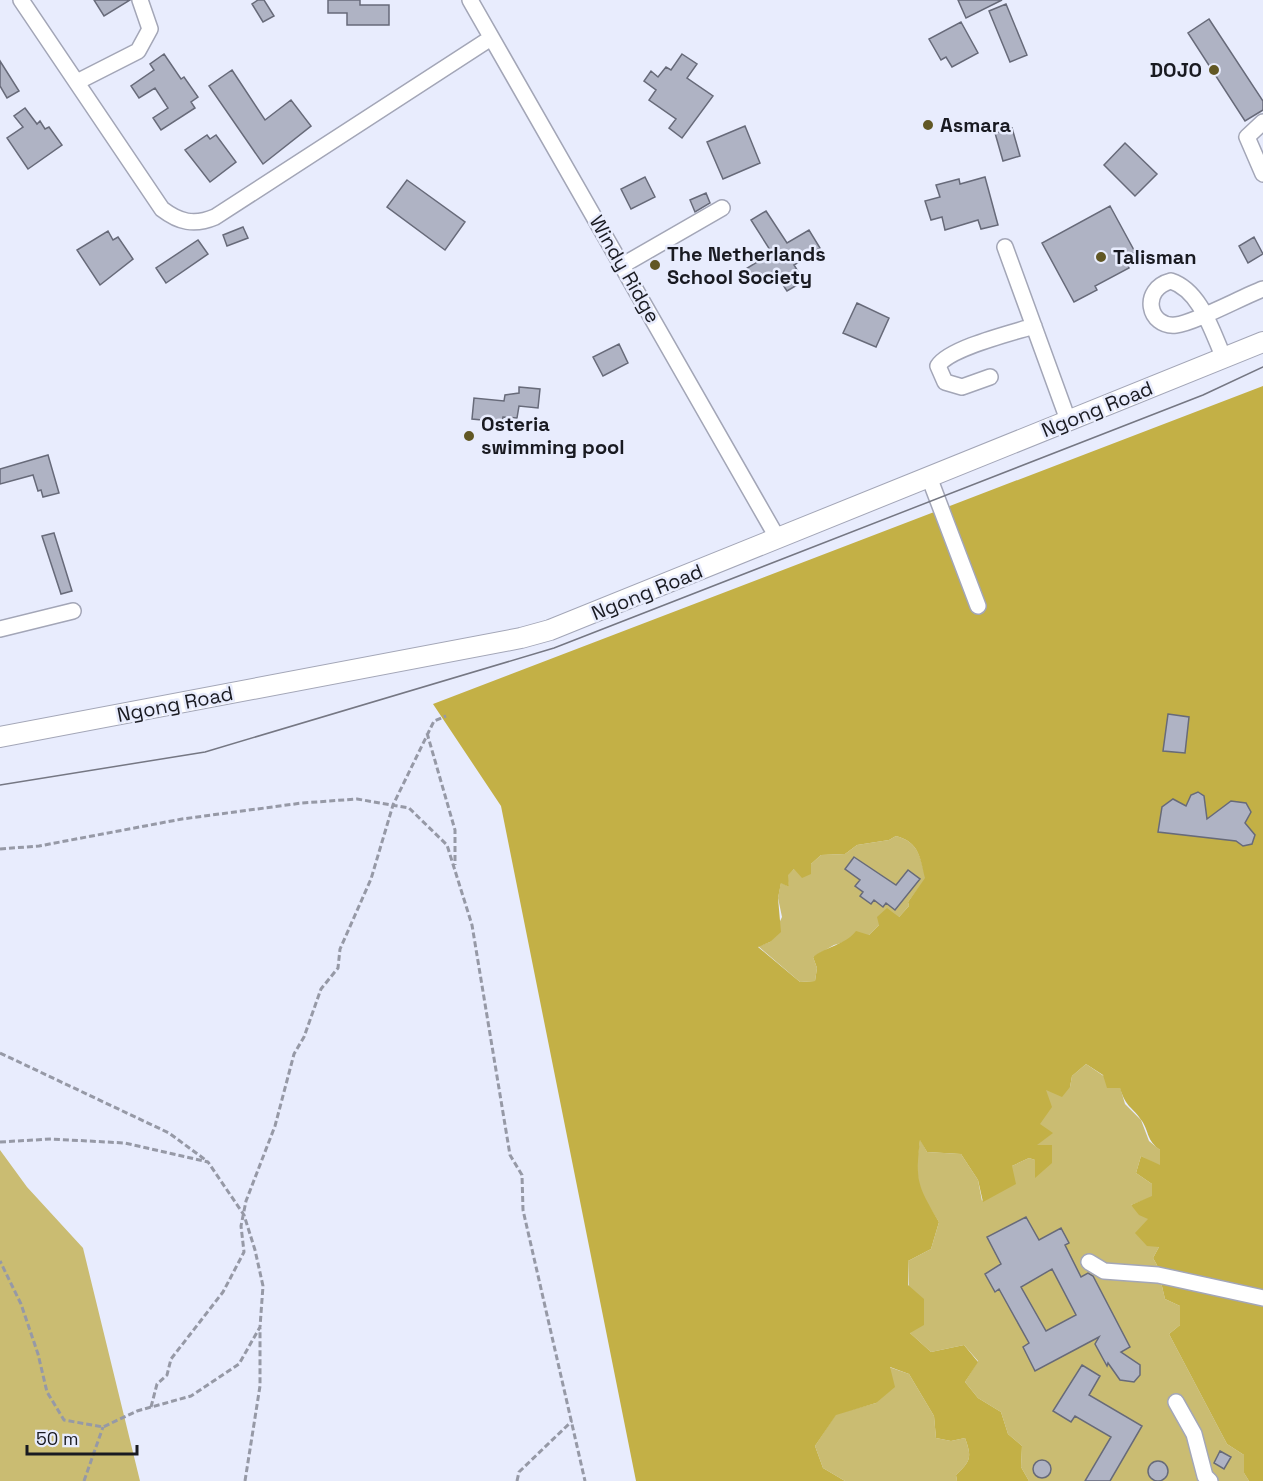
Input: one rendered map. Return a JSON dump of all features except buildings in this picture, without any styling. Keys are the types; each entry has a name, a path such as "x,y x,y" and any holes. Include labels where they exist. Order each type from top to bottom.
{"main road":[{"name":"Ngong Road","path":"0,737 521,638 550,630 1263,342"}],"street":[{"path":"21,0 162,209 184,222 201,223 225,210 491,38"},
{"path":"77,82 138,51 150,28 140,0"},
{"name":"Windy Ridge","path":"470,0 778,539"},
{"path":"1263,122 1247,137 1263,174"},
{"path":"623,265 722,208"},
{"path":"1005,247 1068,420"},
{"path":"1224,358 1203,314 1263,289"},
{"path":"990,377 962,387 945,382 938,366 942,360 974,345 1034,326"},
{"path":"929,477 978,606"},
{"path":"0,629 73,610"},
{"path":"1089,1262 1104,1270 1158,1275 1263,1298"},
{"path":"1176,1402 1194,1434 1205,1476 1210,1481"}],"path":[{"path":"151,1407 157,1384 167,1374 171,1359 224,1292 244,1252 241,1226 246,1201 275,1126 294,1054 308,1029 321,989 338,968 340,949 371,879 393,805 434,721 446,716"},
{"path":"427,733 455,830 455,869"},
{"path":"0,849 39,846 182,819 302,803 357,799 409,808 447,845 472,925 510,1155 522,1175 523,1210 585,1481"},
{"path":"0,1053 169,1133 208,1162 244,1215 263,1286 260,1386 245,1481"},
{"path":"0,1142 51,1139 125,1143 208,1162"},
{"path":"0,1261 21,1304 38,1354 47,1392 64,1420 103,1427 151,1407 191,1396 238,1364 260,1327"},
{"path":"517,1481 519,1472 572,1421"},
{"path":"84,1481 103,1427"}],"shaded area":[{"path":"1263,386 1263,1481 1249,1481 1244,1473 1244,1455 1227,1444 1169,1334 1180,1325 1180,1306 1165,1299 1157,1265 1153,1258 1159,1247 1147,1246 1135,1233 1148,1219 1139,1215 1131,1205 1152,1196 1152,1184 1136,1173 1141,1156 1160,1165 1160,1150 1150,1139 1142,1121 1127,1103 1120,1088 1107,1088 1103,1075 1086,1064 1072,1076 1070,1087 1062,1097 1046,1090 1052,1107 1040,1124 1053,1133 1037,1145 1052,1145 1052,1163 1035,1178 1035,1160 1029,1158 1012,1166 1016,1184 983,1202 978,1180 961,1154 927,1152 920,1140 918,1175 926,1200 939,1222 931,1249 908,1261 908,1285 924,1299 924,1325 910,1333 931,1352 964,1345 978,1362 965,1382 978,1398 1001,1412 1008,1434 1022,1446 1021,1467 1029,1481 957,1481 956,1475 969,1458 965,1438 951,1441 936,1438 934,1416 909,1374 890,1367 895,1387 876,1403 836,1415 815,1446 823,1468 845,1481 636,1481 501,806 433,704","holes":["896,836 910,842 917,851 925,878 908,902 909,906 899,917 887,908 877,917 879,925 869,935 856,931 852,936 813,957 817,968 815,981 800,982 758,947 770,942 781,932 778,898 781,883 789,887 788,875 794,869 802,878 811,874 811,864 821,855 845,854 857,845 889,840"]},
{"path":"896,836 914,846 926,878 908,902 909,906 899,917 879,925 869,935 834,945 813,957 817,968 815,981 800,982 758,946 770,942 782,917 778,898 781,882 789,887 787,875 794,869 811,864 821,855 845,854 857,845 889,840"},
{"path":"1086,1064 1120,1087 1125,1104 1141,1120 1149,1141 1160,1150 1160,1166 1141,1156 1136,1173 1152,1184 1152,1197 1131,1205 1149,1219 1159,1247 1153,1258 1157,1265 1165,1299 1180,1306 1180,1325 1169,1334 1227,1444 1244,1455 1244,1473 1249,1481 1029,1481 1021,1467 1022,1446 1008,1434 1001,1412 978,1398 965,1382 978,1361 964,1345 931,1352 910,1333 908,1261 931,1249 939,1222 919,1191 917,1161 920,1139 927,1152 961,1154 978,1180 982,1201 1012,1166 1029,1158 1035,1160 1036,1177 1036,1146 1045,1089 1070,1087 1072,1076"},
{"path":"0,1150 27,1187 83,1248 140,1481 0,1481"},
{"path":"889,1367 909,1374 934,1416 936,1438 951,1441 965,1438 969,1458 956,1475 957,1481 845,1481 823,1468 815,1446 836,1414 876,1403"}],"tram line":[{"path":"0,785 205,752 554,648 1203,395 1263,367"}],"place":[{"name":"DOJO","path":"1214,70"},
{"name":"Asmara","path":"928,125"},
{"name":"Talisman","path":"1101,257"},
{"name":"The Netherlands School Society","path":"655,265"},
{"name":"Osteria swimming pool","path":"469,436"}]}
